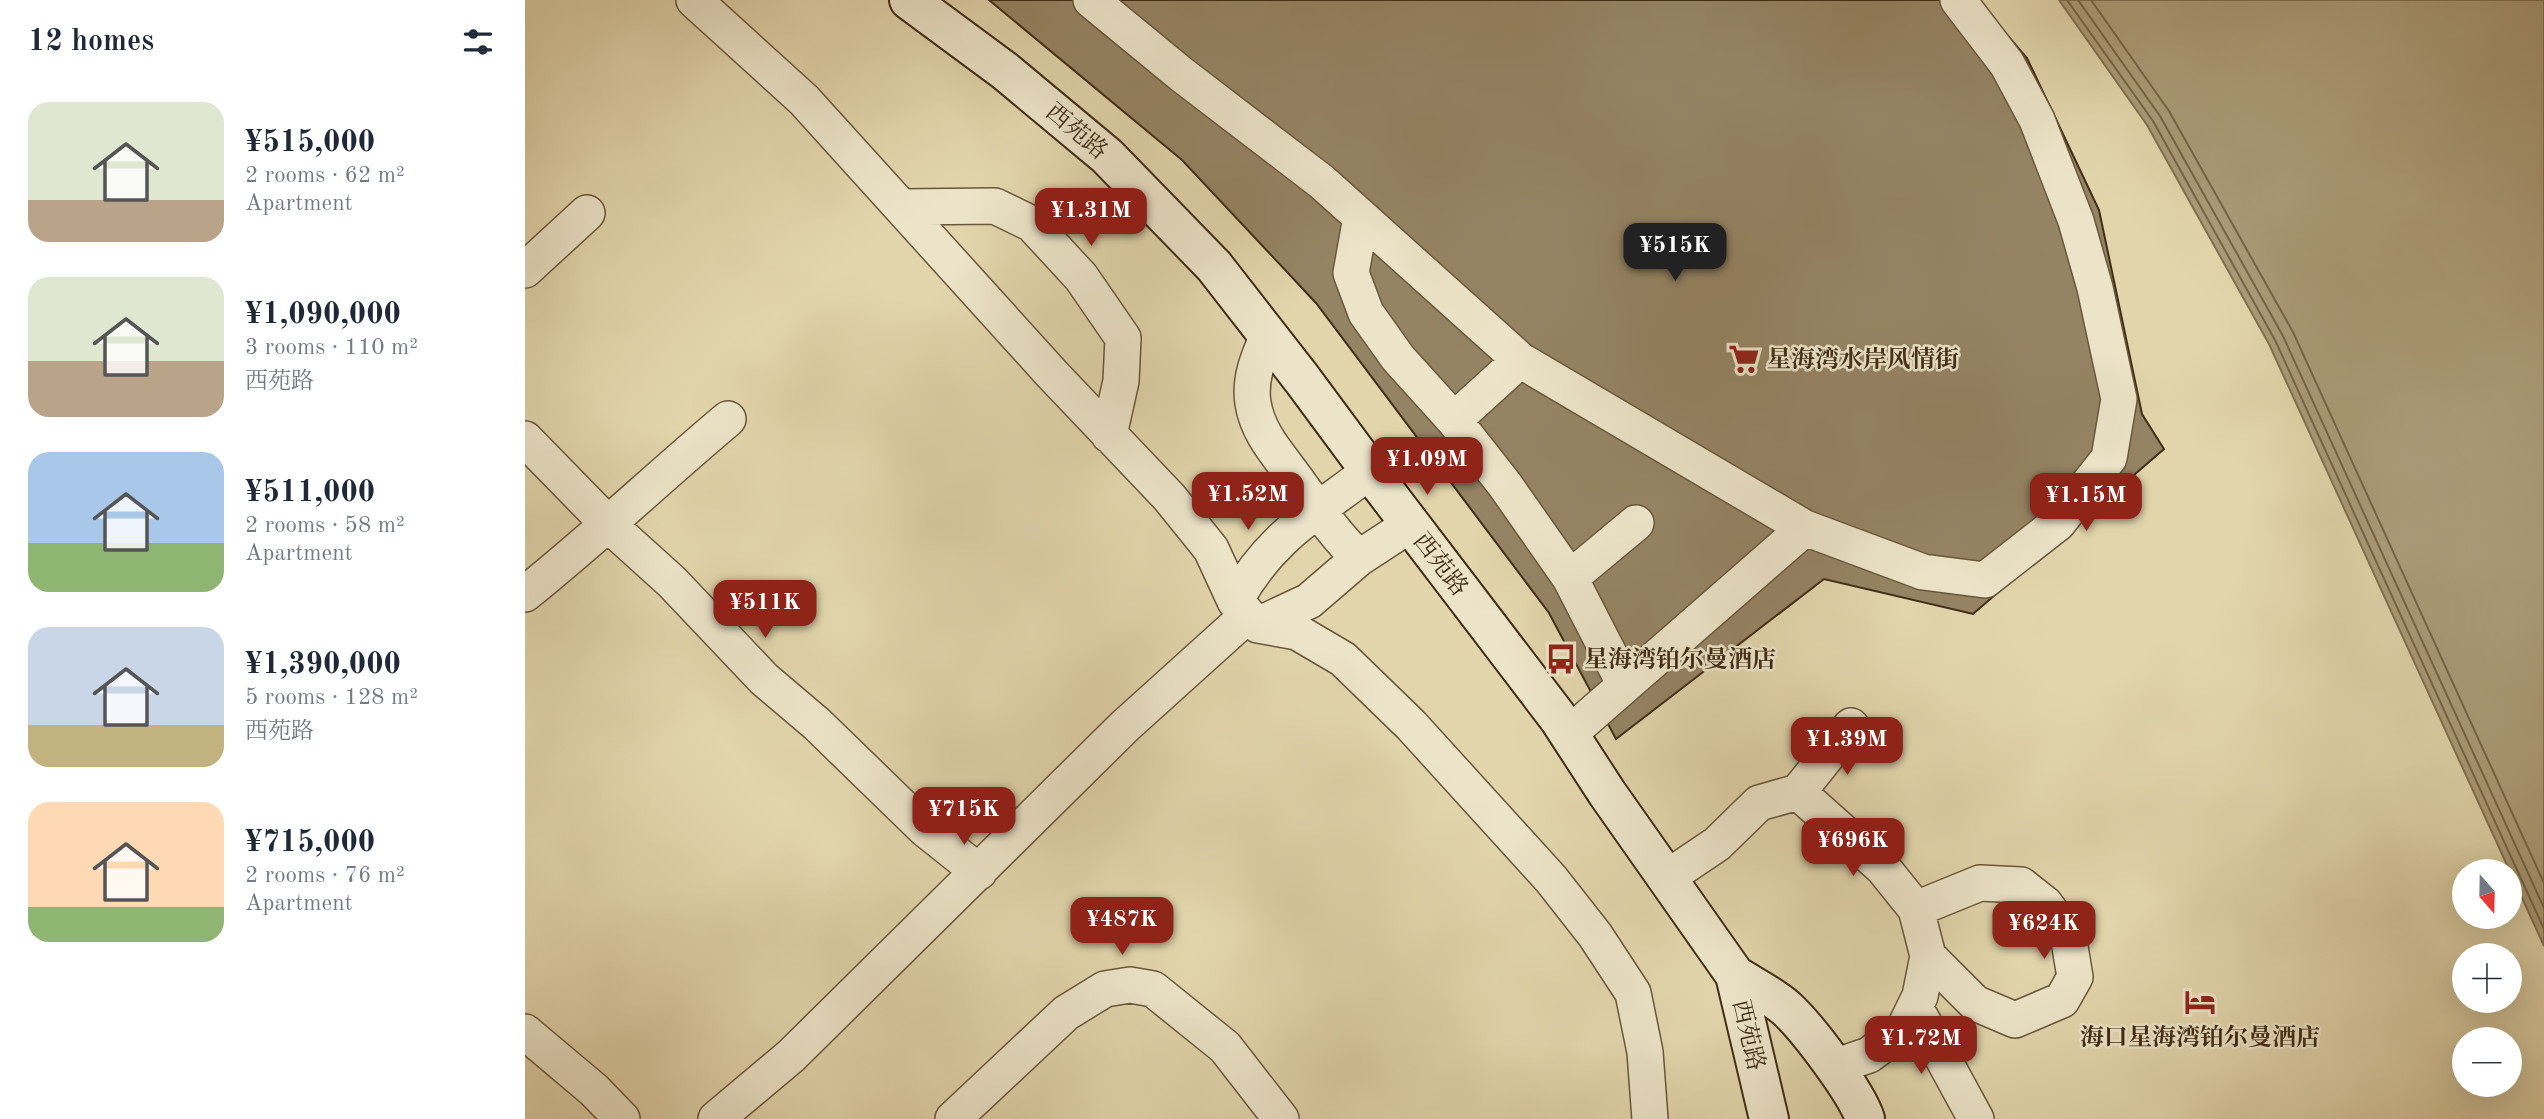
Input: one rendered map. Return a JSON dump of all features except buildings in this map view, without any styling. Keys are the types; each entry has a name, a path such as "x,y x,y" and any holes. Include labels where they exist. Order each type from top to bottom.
{"main road":[{"name":"西苑路","path":"909,0 1005,71 1107,156 1214,266 1268,335 1569,734 1607,793 1735,975 1769,1119"},
{"path":"1735,975 1786,1009 1834,1067 1862,1109 1865,1119"}],"street":[{"path":"694,0 804,100 1109,435 1169,497 1211,549 1247,614 1297,632 1343,659 1411,725 1551,879 1595,935 1633,993 1645,1052 1650,1119"},
{"path":"1091,0 1181,74 1322,182 1520,360 1805,528 1923,572 1985,580 2058,523 2109,458 2119,399 2095,288 2075,221 2031,109 2007,64 1958,0"},
{"path":"902,207 995,206 1032,224 1081,278 1123,338 1121,381 1109,435"},
{"path":"525,270 587,213"},
{"path":"1361,217 1351,273 1366,313 1398,358 1454,420 1505,485 1570,578 1625,685"},
{"path":"1268,335 1254,370 1253,401 1259,425 1272,449 1359,558"},
{"path":"1454,420 1520,360"},
{"path":"525,594 609,525 727,419"},
{"path":"525,439 609,525 672,582 764,680 817,724 925,830 978,872"},
{"path":"1247,614 1250,574 1263,557 1282,537 1370,471"},
{"path":"1570,578 1636,523"},
{"path":"716,1119 791,1056 1125,726 1247,614 1309,601 1359,558 1411,524"},
{"path":"1569,734 1805,528"},
{"path":"1668,877 1717,844 1759,803 1798,792 1851,726"},
{"path":"1798,792 1883,868 1916,909 1929,956 1920,996 1904,1029 1869,1055 1834,1067"},
{"path":"1916,909 1980,883 2021,886 2045,904 2069,935 2075,978 2062,1000 2015,1020 1975,1003 1929,956"},
{"path":"953,1119 1066,1013 1105,989 1130,985 1153,989 1225,1047 1281,1119"},
{"path":"1915,1007 1976,1119"},
{"path":"525,1032 594,1090 622,1119"}],"water":[{"path":"2059,0 2544,0 2544,946 2522,898 2522,859 2504,859 2269,344 2147,125"}],"place":[{"name":"星海湾水岸风情街","path":"1744,359"},
{"name":"星海湾铂尔曼酒店","path":"1561,659"},
{"name":"海口星海湾铂尔曼酒店","path":"2200,1002"}]}
